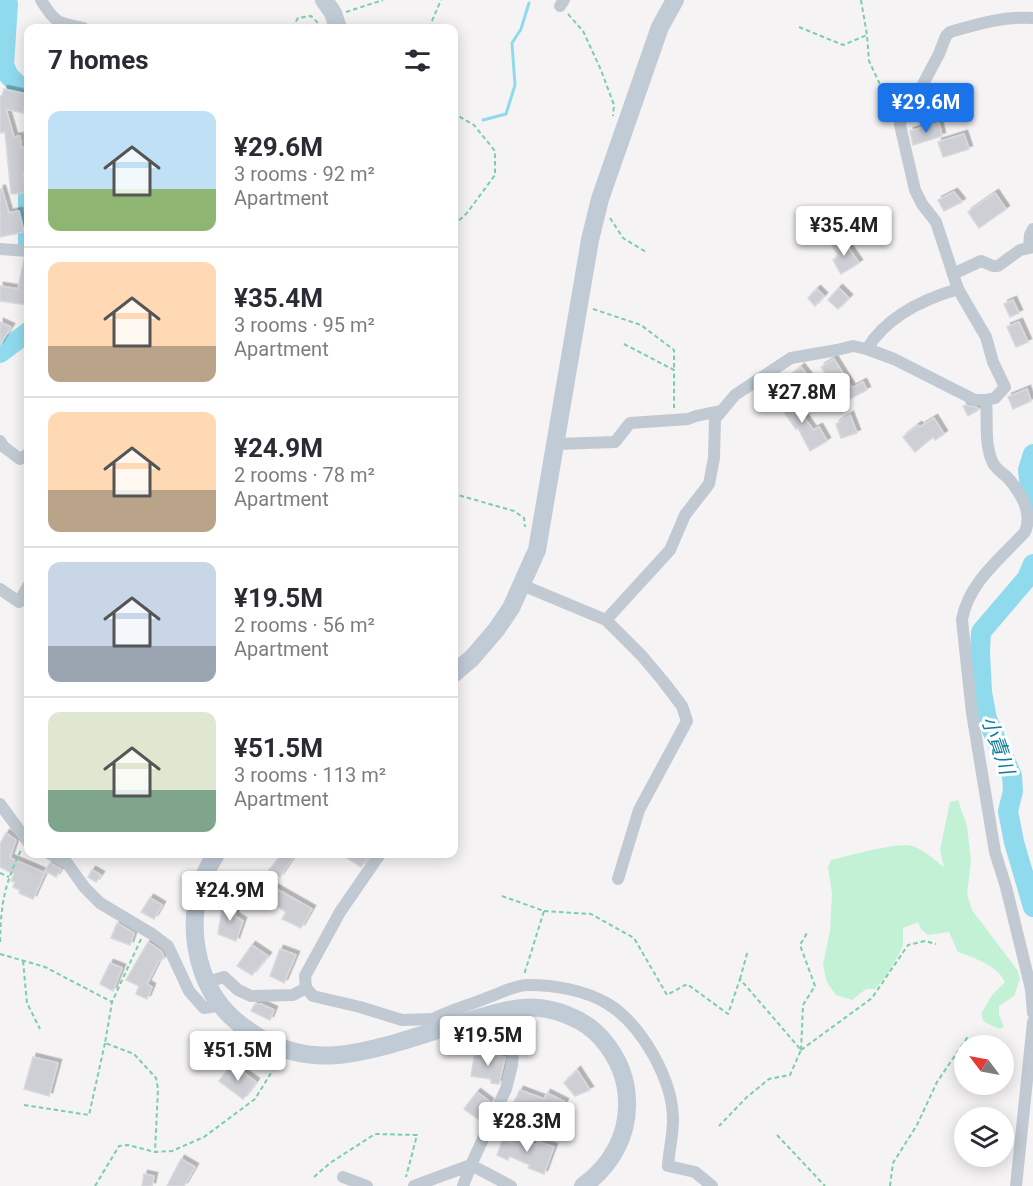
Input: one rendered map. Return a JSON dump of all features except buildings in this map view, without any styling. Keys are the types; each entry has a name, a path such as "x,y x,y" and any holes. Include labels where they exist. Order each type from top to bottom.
{"street":[{"path":"41,0 52,18 61,24"},
{"path":"324,0 342,21"},
{"path":"458,670 472,658 511,608 537,550 557,444 590,240 600,202 660,27 675,0"},
{"path":"606,620 670,550 685,514 709,484 714,458 715,419 720,411 735,395 791,358 837,351 853,346 894,359 975,400 995,398 1005,387 993,362 986,337 958,289 936,222 922,204 915,190 900,122 912,105 950,32 994,20 1033,18"},
{"path":"952,274 981,261 998,266 1020,250 1031,247 1030,234 1033,229"},
{"path":"0,249 24,251"},
{"path":"867,349 882,329 899,317 927,299 958,289"},
{"path":"986,400 988,421 986,440 991,460 996,469 1006,476 1030,513 1029,534 972,590 964,608 962,620 972,712 993,840 1031,988 1033,1013"},
{"path":"557,444 615,442 630,423 688,419 720,411"},
{"path":"1,447 20,459 24,456"},
{"path":"522,585 606,620 663,681 682,706 687,720 639,810 618,879"},
{"path":"0,589 19,602 24,593"},
{"path":"0,804 24,837"},
{"path":"58,858 67,863 85,888 100,903 168,946 189,991 204,1008 221,1005"},
{"path":"213,858 208,866 197,897 193,923 197,951 207,982 230,1018 257,1037 278,1047 308,1054 337,1055 399,1041 435,1024 522,1007 562,1012 596,1032 613,1052 626,1082 627,1114 619,1146 596,1177 583,1186"},
{"path":"377,858 340,912 305,976 306,987 313,996 402,1020 435,1024 450,1011 526,985 580,991 608,1004 629,1022 653,1055 668,1086 673,1120 668,1166 695,1172 712,1186"},
{"path":"207,982 224,977 238,990 251,996 293,995 306,987"},
{"path":"463,1186 506,1089 512,1065 517,1014 515,1009"},
{"path":"1016,1186 1033,1022"},
{"path":"414,1186 471,1164 511,1186"},
{"path":"343,1177 367,1186"}],"path":[{"path":"342,21 383,0"},
{"path":"431,24 441,0"},
{"path":"861,0 867,35 868,61 900,122"},
{"path":"562,3 583,31 601,70 614,105 613,117"},
{"path":"294,24 297,18 310,16 319,24"},
{"path":"799,27 843,45 867,35"},
{"path":"458,116 474,125 495,151 495,175 467,213 458,221"},
{"path":"600,202 623,238 646,252"},
{"path":"579,304 641,326 674,350 674,420"},
{"path":"624,344 674,370"},
{"path":"458,495 514,511 524,518 526,530"},
{"path":"0,942 1,907 9,877 24,847"},
{"path":"0,873 9,877"},
{"path":"502,896 544,911 591,914 633,938 667,995 687,984 728,1014 748,950"},
{"path":"520,987 544,911"},
{"path":"24,1105 89,1115 112,1002 145,930"},
{"path":"719,1126 747,1097 769,1079 790,1075 801,1050 803,1005 815,986 800,945 807,933"},
{"path":"801,1050 872,998 908,945 925,941 936,945"},
{"path":"0,954 45,967 112,1002"},
{"path":"23,961 27,1002 40,1029"},
{"path":"740,979 801,1050"},
{"path":"105,1043 134,1054 156,1078 158,1089 155,1152"},
{"path":"95,1186 119,1146 128,1144 155,1152 172,1151 204,1137 255,1099 271,1073 278,1047"},
{"path":"890,1186 893,1163 917,1125 937,1082 954,1057"},
{"path":"314,1177 330,1163 375,1134 417,1135 404,1186"},
{"path":"777,1135 825,1186"}],"green space":[{"path":"958,800 967,826 971,861 967,894 972,910 1018,971 1020,979 1014,996 999,1006 999,1015 1004,1027 1000,1029 984,1022 981,1014 992,995 1005,982 991,967 958,952 949,932 928,935 921,929 918,922 903,928 903,946 889,972 875,989 866,989 852,1000 836,995 827,982 823,965 830,931 832,893 828,867 831,860 905,845 921,850 944,867 940,850 950,802"}],"waterway":[{"path":"6,0 8,4 4,65 9,76 24,90"},
{"path":"483,120 506,114 515,85 512,43 521,29 529,3"},
{"path":"0,353 24,335"},
{"name":"小責川","path":"1032,508 1028,470 1033,454"},
{"name":"小責川","path":"1033,564 1027,578 981,632 980,651 982,692 987,719 1012,776 1013,791 1008,811 1014,842 1033,907"}]}
